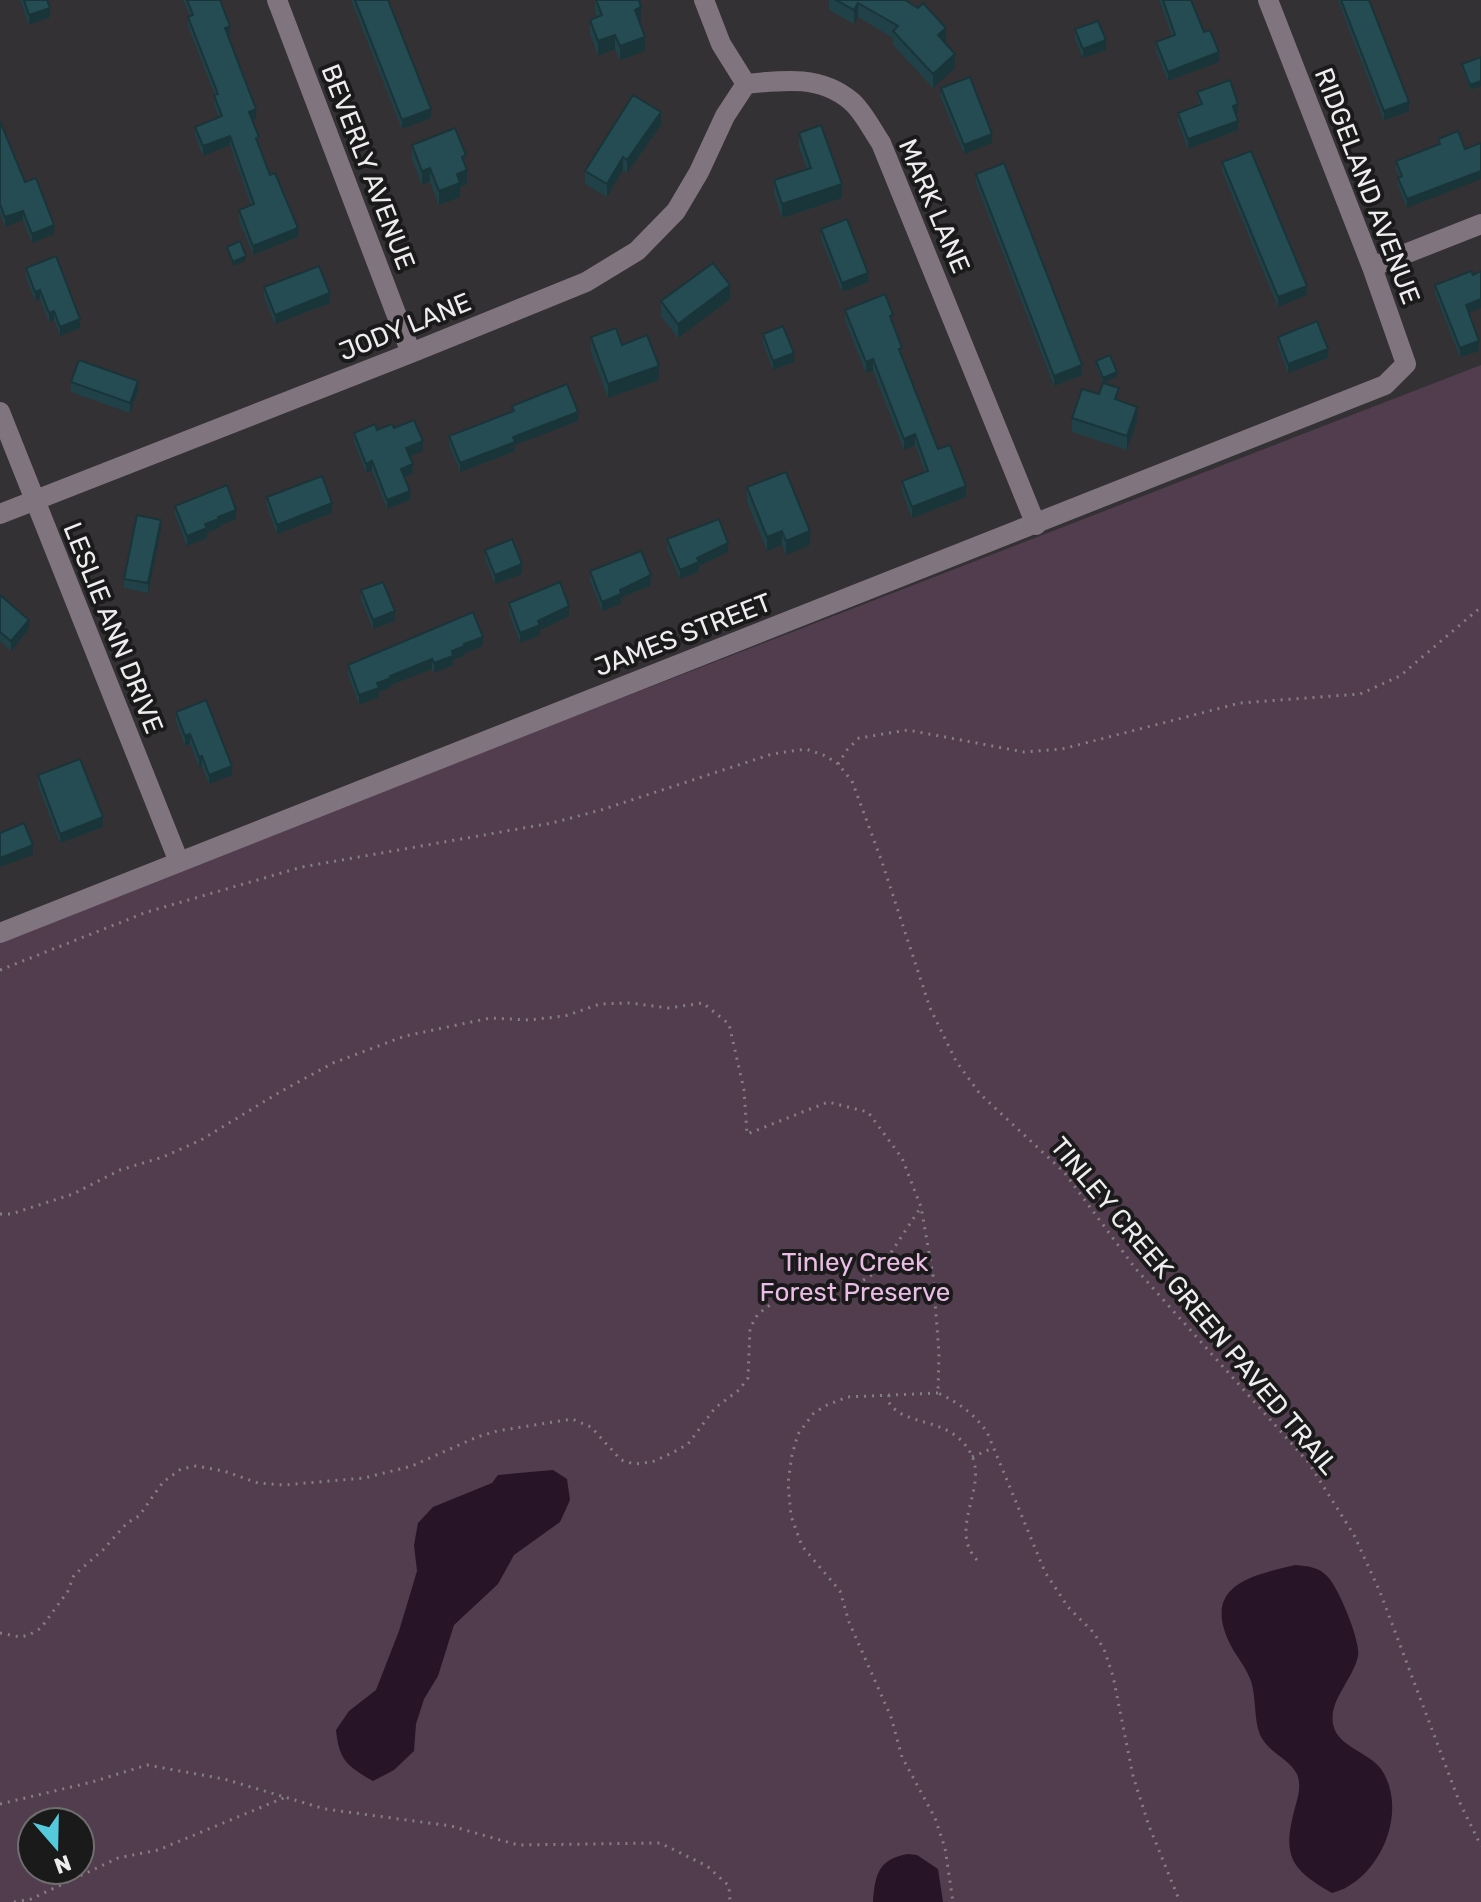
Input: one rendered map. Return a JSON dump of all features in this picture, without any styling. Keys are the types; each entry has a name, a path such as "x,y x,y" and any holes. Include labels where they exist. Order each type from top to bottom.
{"street":[{"name":"BEVERLY AVENUE","path":"277,0 411,353"},
{"path":"704,0 721,44 746,84"},
{"name":"RIDGELAND AVENUE","path":"1268,0 1372,267 1406,364 1385,385"},
{"name":"MARK LANE","path":"746,84 791,79 824,85 852,102 881,143 1036,525"},
{"name":"JODY LANE","path":"0,514 586,282 637,251 676,211 699,172 725,116 746,84"},
{"path":"1372,267 1481,224"},
{"name":"JAMES STREET","path":"0,933 1385,385"},
{"name":"LESLIE ANN DRIVE","path":"0,412 179,862"}],"path":[{"path":"0,970 147,912 302,867 552,823 772,754 806,749 838,764 859,738 908,730 1024,752 1062,749 1240,703 1360,694 1400,676 1481,607"},
{"name":"TINLEY CREEK GREEN PAVED TRAIL","path":"838,764 852,781 930,1008 956,1061 980,1094 1064,1172 1135,1268 1308,1462 1354,1535 1367,1563 1459,1801 1481,1846"},
{"path":"0,1214 11,1214 73,1194 120,1170 163,1157 201,1140 333,1063 405,1036 490,1018 565,1016 600,1004 630,1003 668,1008 703,1003 729,1024 744,1090 747,1134 828,1102 868,1112 902,1158 921,1207 933,1275 939,1353 938,1393"},
{"path":"0,1633 20,1637 41,1628 68,1591 74,1575 103,1550 127,1523 139,1516 163,1482 181,1469 196,1466 224,1471 258,1483 284,1485 364,1478 412,1466 497,1431 572,1419 591,1427 621,1460 634,1464 652,1462 674,1452 688,1444 715,1408 739,1390 748,1378 750,1328 758,1314 778,1299 794,1294 834,1298 875,1273 921,1207"},
{"path":"953,1902 945,1848 935,1818 902,1757 891,1717 849,1622 840,1591 802,1546 791,1516 788,1483 798,1434 813,1414 836,1400 862,1395 938,1393 959,1403 977,1418 987,1432 1045,1572 1068,1607 1094,1633 1104,1649 1113,1676 1133,1776 1149,1826 1180,1902"},
{"path":"889,1394 888,1401 894,1410 948,1430 963,1443 972,1457 975,1471 973,1493 966,1514 966,1540 977,1560"},
{"path":"972,1457 993,1448"},
{"path":"0,1804 147,1765 224,1779 325,1809 451,1826 518,1845 660,1843 707,1866 729,1886 730,1902"},
{"path":"14,1902 31,1899 118,1858 158,1850 286,1797"}],"green space":[{"name":"Tinley Creek Forest Preserve","path":"1481,365 1481,1902 0,1902 0,939"}],"shaded area":[{"path":"553,1470 567,1479 570,1500 560,1522 514,1555 498,1584 454,1625 438,1676 424,1699 416,1724 414,1751 394,1770 373,1781 364,1776 342,1755 336,1730 349,1711 376,1690 399,1631 417,1571 414,1545 418,1523 433,1507 492,1483 498,1475"},
{"path":"1295,1565 1325,1574 1338,1592 1348,1616 1358,1656 1335,1706 1333,1724 1340,1738 1381,1769 1389,1786 1392,1804 1391,1824 1376,1860 1349,1886 1332,1893 1306,1876 1292,1858 1290,1835 1299,1793 1297,1774 1260,1734 1251,1681 1230,1644 1223,1624 1222,1609 1226,1596 1235,1587 1262,1574"},
{"path":"908,1854 917,1855 938,1869 943,1902 873,1902 877,1876 884,1864"}],"building":[{"path":"24,0 47,0 50,8 29,15"},
{"path":"187,0 220,0 230,26 225,28 256,109 249,112 259,137 256,138 270,175 275,173 298,228 253,246 239,210 254,204 230,136 203,146 195,127 222,116 214,95 218,94 188,17 193,15"},
{"path":"355,0 388,0 431,109 402,120"},
{"path":"596,0 639,0 641,7 635,10 645,37 620,46 615,35 598,41 590,20 602,15"},
{"path":"836,0 905,0 918,8 923,3 946,28 938,35 955,54 933,74 893,31 898,26 858,3 854,10"},
{"path":"1163,0 1191,0 1204,32 1210,30 1219,52 1168,72 1156,42 1175,35"},
{"path":"1341,0 1369,0 1409,102 1384,111"},
{"path":"1098,21 1106,40 1083,49 1075,29"},
{"path":"1481,57 1481,81 1470,85 1462,64"},
{"path":"970,77 992,134 964,145 941,88"},
{"path":"1230,80 1238,104 1233,106 1238,121 1188,139 1178,113 1202,104 1197,92"},
{"path":"633,95 661,112 627,160 623,157 607,184 585,171"},
{"path":"0,121 25,182 36,178 54,225 32,234 23,211 5,217 0,204"},
{"path":"821,125 842,184 782,204 774,180 811,168 799,133"},
{"path":"455,128 466,155 462,157 467,170 457,174 460,183 439,191 430,168 422,171 412,145"},
{"path":"1458,131 1465,149 1481,143 1481,171 1407,199 1398,178 1402,176 1396,161 1440,144 1438,139"},
{"path":"1251,151 1307,286 1278,297 1222,162"},
{"path":"1004,163 1082,365 1054,376 976,174"},
{"path":"847,219 868,273 842,283 821,229"},
{"path":"240,241 246,256 233,262 227,247"},
{"path":"56,256 80,319 60,327 54,311 49,313 40,290 35,292 26,268"},
{"path":"713,263 730,285 678,324 661,301"},
{"path":"319,266 330,293 275,315 264,287"},
{"path":"1471,271 1473,275 1481,271 1481,299 1466,305 1479,341 1460,348 1435,285"},
{"path":"885,294 902,348 899,349 938,449 950,445 966,486 912,507 902,481 928,471 915,434 904,439 873,359 866,362 845,310"},
{"path":"1317,321 1328,349 1288,364 1278,337"},
{"path":"783,326 794,353 773,361 763,334"},
{"path":"616,328 622,345 647,335 659,366 608,384 591,337"},
{"path":"1110,355 1117,372 1103,378 1096,361"},
{"path":"79,360 138,381 130,403 71,382"},
{"path":"1103,383 1119,388 1115,399 1137,407 1127,436 1072,418 1082,389 1099,394"},
{"path":"567,384 578,412 513,437 515,442 460,463 449,436 514,411 512,406"},
{"path":"414,420 423,441 406,448 413,464 401,469 410,491 387,500 372,461 366,464 354,433 375,424 377,430 392,424 394,428"},
{"path":"786,472 810,531 786,541 782,531 767,537 747,487"},
{"path":"322,476 332,503 277,525 267,497"},
{"path":"227,485 236,510 187,536 175,506"},
{"path":"137,515 161,520 148,583 124,579"},
{"path":"719,519 728,543 680,570 667,539"},
{"path":"512,539 522,564 495,575 485,550"},
{"path":"641,551 651,575 602,602 590,571"},
{"path":"383,582 395,611 373,620 361,590"},
{"path":"560,582 569,606 538,621 540,625 520,633 509,603"},
{"path":"0,595 29,620 11,641 0,632"},
{"path":"473,612 483,637 452,651 453,656 434,663 432,659 390,676 377,683 379,688 359,695 348,665"},
{"path":"206,700 232,766 209,775 190,734 185,736 176,712"},
{"path":"80,759 103,817 60,834 38,775"},
{"path":"24,823 33,845 0,858 0,833"}]}
